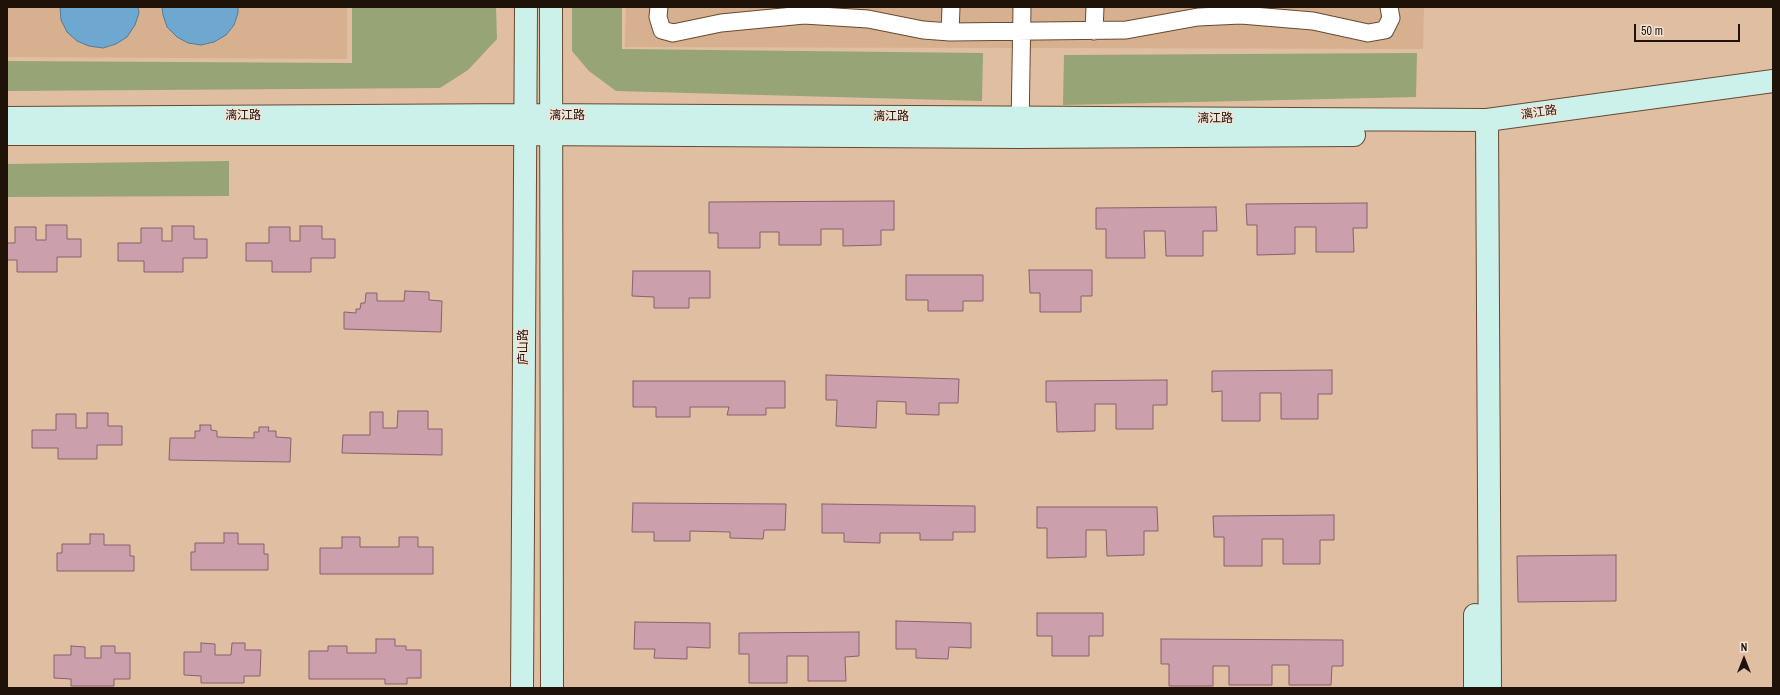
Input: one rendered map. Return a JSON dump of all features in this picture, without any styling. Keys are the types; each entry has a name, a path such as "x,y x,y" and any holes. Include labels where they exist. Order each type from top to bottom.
{"street":[{"name":"庐山路","path":"522,688 526,7"},
{"path":"551,7 552,688"},
{"path":"659,7 658,17 662,30 673,33 721,23 804,11 868,19 923,30 950,32 1126,30 1241,11 1313,21 1368,33 1385,30 1390,18 1389,7"},
{"path":"950,32 951,7"},
{"path":"1020,127 1022,7"},
{"path":"1094,31 1095,7"},
{"name":"漓江路","path":"1481,127 1773,81"},
{"name":"漓江路","path":"7,118 551,125 1481,127 1773,96"},
{"name":"漓江路","path":"7,134 526,124"},
{"path":"1475,688 1481,127"},
{"path":"1481,127 1490,688"}],"shaded area":[{"path":"7,7 347,7 347,59 7,57"},
{"path":"626,7 1424,7 1423,49 625,47"}],"green space":[{"path":"352,7 496,7 497,39 468,70 440,88 7,91 7,61 352,63"},
{"path":"572,7 622,7 622,49 983,53 982,101 616,91 589,71 572,51"},
{"path":"1417,53 1416,97 1063,105 1064,55"},
{"path":"229,161 229,196 7,197 7,164"}],"water":[{"path":"60,7 138,7 139,13 135,25 127,37 116,44 103,48 89,46 77,41 67,32 61,20"},
{"path":"162,7 238,7 238,13 234,25 226,35 214,42 201,45 188,43 177,37 167,27"}],"building":[{"path":"894,201 894,230 881,230 881,245 843,246 843,229 821,229 821,245 779,245 779,232 760,232 760,248 718,248 718,233 709,233 709,202"},
{"path":"1367,203 1367,228 1353,228 1354,252 1316,252 1316,227 1295,227 1295,254 1257,255 1257,225 1247,225 1246,204"},
{"path":"1216,207 1217,231 1203,231 1203,256 1166,256 1165,231 1144,231 1145,258 1106,258 1106,229 1096,229 1096,208"},
{"path":"46,225 67,225 67,239 81,239 81,257 57,257 57,272 17,272 17,260 7,260 7,243 15,243 15,227 36,227 36,240 46,240"},
{"path":"172,226 194,226 194,239 207,239 207,258 183,258 183,272 144,272 144,261 118,261 118,243 141,243 141,228 162,228 162,241 172,241"},
{"path":"300,226 322,226 322,239 335,239 335,258 311,258 311,272 272,272 272,261 246,261 246,243 269,243 269,227 290,227 290,241 300,241"},
{"path":"1029,270 1092,270 1092,296 1081,296 1081,312 1040,312 1040,293 1030,293"},
{"path":"633,271 710,271 710,298 689,298 689,308 654,308 654,297 632,296"},
{"path":"906,275 983,275 983,301 963,301 963,311 928,311 928,300 906,300"},
{"path":"405,291 429,292 429,300 442,301 441,332 344,329 344,312 356,313 356,309 360,309 361,303 365,303 366,293 377,293 377,301 404,301"},
{"path":"1332,370 1332,394 1318,394 1318,419 1281,419 1281,393 1260,393 1260,421 1222,421 1222,391 1212,392 1212,371"},
{"path":"826,375 959,379 958,403 939,403 939,415 906,414 906,402 877,401 876,428 836,426 837,400 826,400"},
{"path":"1167,380 1167,405 1153,405 1153,429 1116,429 1116,404 1095,404 1095,431 1057,432 1056,402 1046,402 1046,381"},
{"path":"633,381 785,381 785,408 766,408 766,415 727,415 729,407 690,407 690,417 656,417 656,407 633,407"},
{"path":"398,411 428,411 428,429 442,429 442,455 342,453 343,435 370,435 370,412 383,412 383,428 397,428"},
{"path":"87,413 108,413 108,426 122,426 122,445 97,445 97,459 58,459 58,448 32,448 32,430 56,430 56,414 76,414 76,428 87,428"},
{"path":"200,425 211,425 211,430 217,431 217,437 254,438 254,432 259,432 259,427 269,427 268,431 276,431 276,437 291,438 290,462 169,460 170,438 195,438 195,431 200,431"},
{"path":"633,503 786,504 785,530 764,530 763,539 730,538 730,532 690,531 690,541 654,541 654,532 632,532"},
{"path":"822,504 975,506 975,532 953,532 953,540 920,540 920,533 880,533 880,543 844,542 844,533 822,533"},
{"path":"1037,507 1157,507 1158,531 1144,531 1144,555 1107,556 1106,530 1086,530 1086,557 1047,558 1047,528 1037,528"},
{"path":"1334,515 1334,540 1320,540 1320,564 1283,564 1283,539 1262,539 1262,566 1224,566 1224,537 1214,537 1213,516"},
{"path":"224,533 238,533 238,544 264,544 264,554 268,554 268,570 191,570 191,552 195,552 195,543 224,543"},
{"path":"90,534 104,534 104,545 130,545 130,556 134,556 134,571 57,571 57,553 62,553 62,544 90,544"},
{"path":"342,537 360,537 360,547 399,547 399,537 418,537 418,547 433,547 433,574 320,574 320,548 342,548"},
{"path":"1616,555 1616,601 1518,602 1517,556"},
{"path":"1037,613 1103,613 1103,636 1089,636 1089,656 1052,656 1052,636 1037,636"},
{"path":"896,621 971,623 971,648 949,647 948,659 916,658 916,649 896,649"},
{"path":"635,622 710,623 710,648 687,647 687,659 654,658 655,649 634,649"},
{"path":"859,632 859,656 845,657 846,681 808,681 808,656 787,656 787,683 749,683 749,654 739,654 739,633"},
{"path":"376,639 395,639 395,646 406,646 406,650 421,650 421,678 407,678 407,684 385,684 385,679 309,679 309,651 328,651 328,646 347,646 347,653 376,653"},
{"path":"1161,639 1343,640 1343,666 1332,666 1331,685 1289,685 1289,665 1272,665 1272,685 1229,685 1229,666 1213,666 1213,686 1169,686 1169,664 1161,664"},
{"path":"201,643 215,644 215,655 231,655 232,643 245,643 245,650 261,650 260,676 244,676 244,683 201,683 201,676 184,675 184,652 201,652"},
{"path":"71,646 85,647 85,658 101,658 101,646 115,646 115,653 130,653 130,679 114,679 114,686 71,686 71,679 54,678 54,655 71,655"}]}
